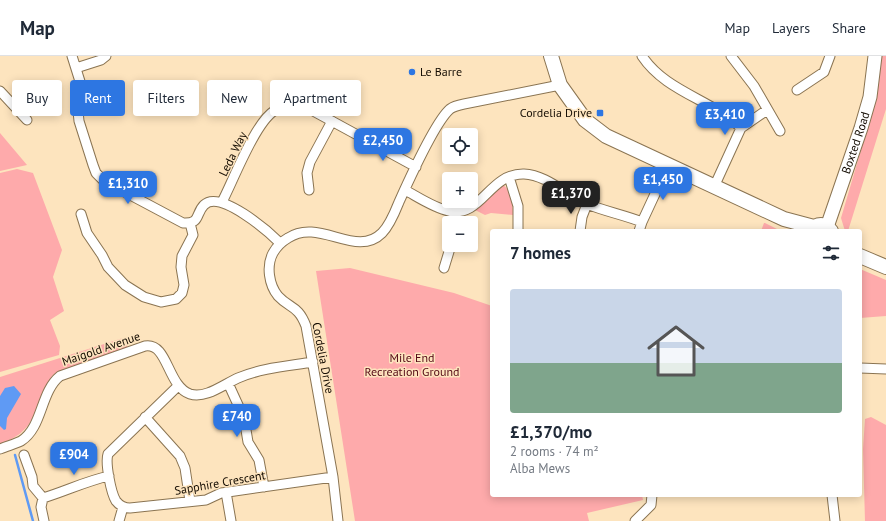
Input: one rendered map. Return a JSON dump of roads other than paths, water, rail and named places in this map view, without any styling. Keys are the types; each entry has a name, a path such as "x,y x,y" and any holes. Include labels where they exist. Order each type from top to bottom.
{"main road":[{"path":"551,56 560,85 584,120 606,136 668,166 784,218 817,229"},
{"path":"862,257 886,267"}],"street":[{"path":"72,56 83,92 84,101 78,111 79,121 96,173 111,184 183,223 190,223 197,219 205,204 213,200 222,202 252,219 280,243"},
{"path":"76,68 101,60 106,56"},
{"path":"642,56 661,77 673,86 731,118 740,128"},
{"path":"731,56 754,86 780,131"},
{"path":"797,90 824,72 830,56"},
{"name":"Boxted Road","path":"817,229 862,128 870,98 875,56"},
{"name":"Cordelia Drive","path":"338,521 333,477 313,362 304,320 294,306 279,296 270,279 270,261 280,243 295,233 303,231 315,231 353,241 369,241 381,234 386,229 416,167 444,115 455,106 560,85"},
{"path":"0,91 27,120"},
{"name":"Leda Way","path":"222,202 261,126 274,110 289,105 306,107 416,167"},
{"path":"714,187 740,128 767,110"},
{"path":"309,190 307,173 310,162 332,121"},
{"path":"640,229 668,166"},
{"path":"405,190 439,208 452,212 473,207 496,183 509,177 517,174 534,175 587,204 642,222"},
{"path":"509,177 518,206 518,229"},
{"path":"580,229 582,217 587,204"},
{"path":"452,212 453,216"},
{"path":"81,214 87,233 102,255 108,267 125,286 144,297 161,302 176,298 182,293 184,285 181,268 182,256 193,235 190,223"},
{"path":"444,268 449,252"},
{"name":"Maigold Avenue","path":"0,448 19,442 29,434 54,382 67,372 145,346 152,346 160,351 170,374 178,386"},
{"path":"119,521 123,507 115,499 109,476 106,461 109,450 178,386 187,392 197,395 206,394 228,383 258,372 313,362"},
{"path":"862,368 886,369"},
{"path":"228,383 244,418 248,442 257,455 264,487"},
{"path":"145,417 180,456 185,468 190,502"},
{"path":"24,455 32,477 33,486 43,498"},
{"path":"43,498 70,490 85,482 109,476"},
{"name":"Sapphire Crescent","path":"123,507 138,508 206,500 226,492 333,477"},
{"path":"226,492 231,521"},
{"path":"636,521 651,505 652,497"},
{"path":"832,497 835,521"},
{"path":"43,498 41,507 44,521"}],"water":[{"path":"14,386 21,394 7,418 6,429 4,430 0,426 0,396 5,388"}],"waterway":[{"path":"15,455 33,521"}],"place":[{"name":"Le Barre","path":"412,72"},
{"name":"Cordelia Drive","path":"600,113"}],"park label":[{"name":"Mile End Recreation Ground","path":"412,365"}]}
